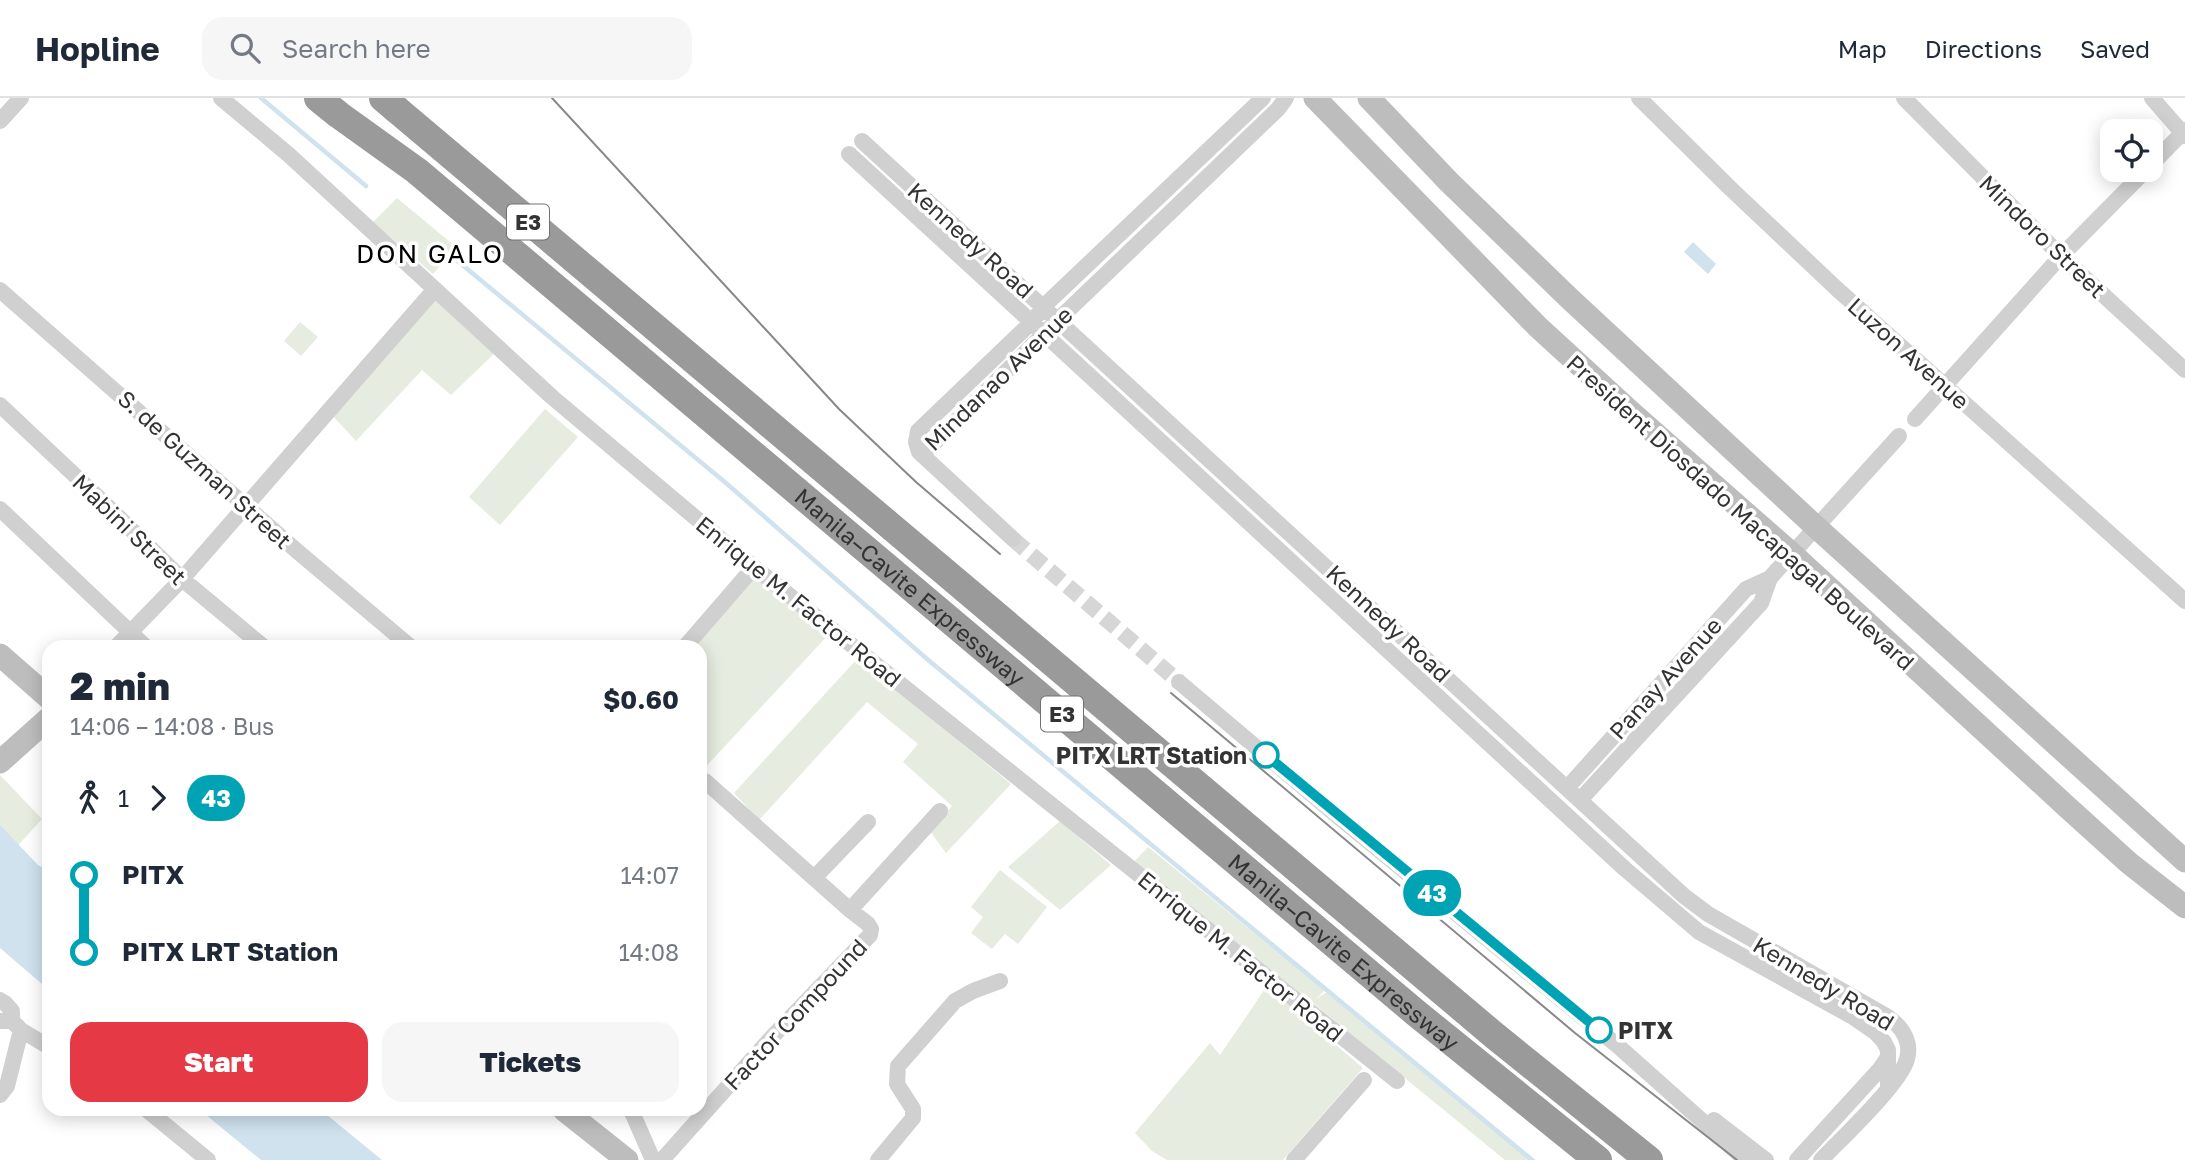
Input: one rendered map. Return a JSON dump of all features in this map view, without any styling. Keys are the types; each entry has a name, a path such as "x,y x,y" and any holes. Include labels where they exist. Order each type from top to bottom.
{"highway":[{"name":"Manila–Cavite Expressway","path":"318,98 417,170 1426,1021 1598,1160"},
{"name":"Manila–Cavite Expressway","path":"389,103 1485,1027 1648,1160"}],"main road":[{"name":"President Diosdado Macapagal Boulevard","path":"1315,98 1538,327 1792,554 2129,863 2185,907"},
{"name":"President Diosdado Macapagal Boulevard","path":"1369,98 1449,182 1570,299 1816,527 2185,861"},
{"path":"0,655 42,692"},
{"path":"0,762 42,724"},
{"path":"572,1116 627,1160"}],"street":[{"path":"0,121 21,98"},
{"name":"Enrique M. Factor Road","path":"221,98 289,155 552,397 754,567 1397,1081"},
{"name":"Mindanao Avenue","path":"1263,98 1044,306 1032,322 918,431 916,442 922,455 1278,109 1286,98"},
{"name":"Luzon Avenue","path":"1639,98 1837,289 2182,593"},
{"name":"Mindoro Street","path":"1904,98 2061,256 2185,370"},
{"path":"2152,98 2184,133 2163,153"},
{"name":"Kennedy Road","path":"862,141 1696,905 1894,1021 1904,1034 1908,1052 1902,1071 1888,1089"},
{"name":"Kennedy Road","path":"849,154 1681,918 1720,945 1871,1029 1884,1042 1888,1054 1888,1089"},
{"path":"1915,418 2061,256 2134,182"},
{"path":"123,640 182,579 435,289"},
{"name":"S. de Guzman Street","path":"0,290 403,640"},
{"name":"Mabini Street","path":"0,405 182,579 255,640"},
{"name":"Panay Avenue","path":"1580,800 1761,603 1770,578 1899,436"},
{"path":"1181,459 1194,444"},
{"path":"922,455 1013,539"},
{"path":"0,509 138,640"},
{"path":"1300,569 1314,554"},
{"path":"691,640 754,567"},
{"name":"Panay Avenue","path":"1567,788 1746,589 1770,578"},
{"path":"1179,682 1642,1067 1746,1160"},
{"path":"707,783 850,910 940,811"},
{"path":"814,878 868,822"},
{"name":"Factor Compound","path":"707,1110 870,935 868,924 850,910"},
{"path":"877,1160 913,1118 913,1110 897,1084 898,1066 955,1001 1000,981"},
{"path":"0,1000 12,1011 7,1086 0,1095"},
{"path":"11,1024 42,1043"},
{"path":"1797,1160 1880,1069 1888,1054"},
{"path":"1642,1067 1766,1160"},
{"path":"1294,1160 1364,1080"},
{"path":"1821,1160 1888,1089"},
{"path":"155,1116 208,1160"},
{"path":"634,1116 653,1160"},
{"name":"Factor Compound","path":"662,1160 701,1116"}],"shaded area":[{"path":"397,198 456,247 433,274 373,222"},
{"path":"434,297 495,353 451,395 422,370 356,441 330,413"},
{"path":"300,322 318,337 301,356 284,341"},
{"path":"545,409 578,437 500,525 469,497"},
{"path":"756,575 829,634 707,765 707,640 699,640"},
{"path":"858,658 1011,784 946,853 930,831 952,806 903,762 918,744 867,702 759,820 734,793"},
{"path":"0,775 42,819 11,853 0,838"},
{"path":"1060,821 1111,865 1060,910 1008,867"},
{"path":"1148,847 1325,990 1316,999 1327,992 1536,1160 1505,1160 1312,1002 1308,1005 1130,866"},
{"path":"1000,870 1047,907 1018,944 1005,934 992,949 971,933 983,917 971,907"},
{"path":"1267,986 1363,1068 1283,1160 1167,1160 1152,1151 1135,1133 1210,1043 1220,1055"}],"water":[{"path":"1693,242 1716,264 1708,274 1684,252"},
{"path":"0,825 42,867 42,984 0,948"},
{"path":"207,1116 328,1116 382,1160 261,1160"}],"waterway":[{"path":"261,98 366,186"},
{"path":"454,258 726,483 927,659 1532,1160"}],"tunnel":[{"path":"1013,539 1179,682"}],"tram line":[{"path":"552,98 839,409 916,482 1000,554"},
{"path":"1171,693 1575,1033 1737,1160"}],"bus line":[{"name":"43","path":"1266,755 1599,1030"}],"place":[{"name":"PITX LRT Station","path":"1266,755"},
{"name":"PITX","path":"1599,1030"}],"district":[{"name":"DON GALO","path":"430,253"}]}
